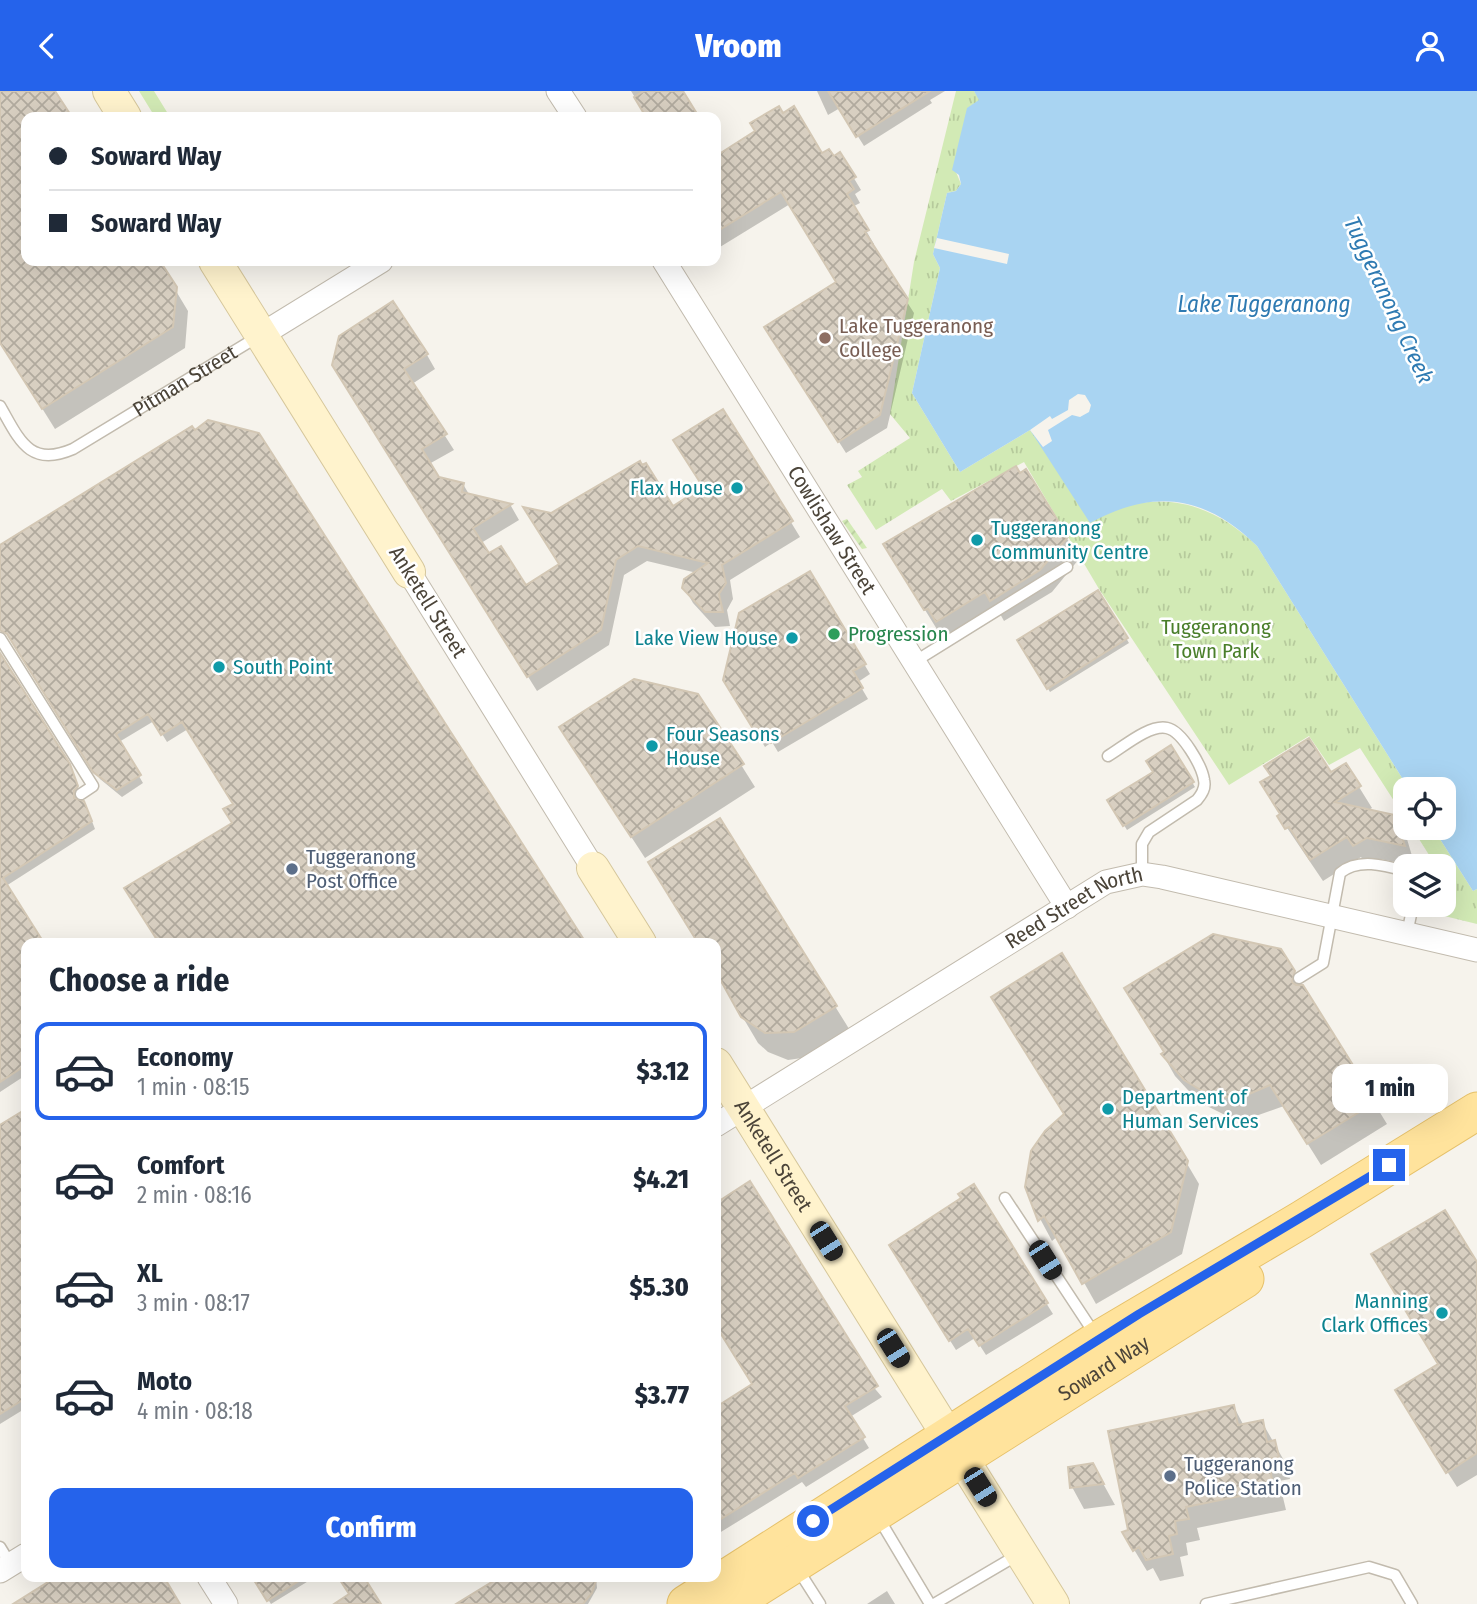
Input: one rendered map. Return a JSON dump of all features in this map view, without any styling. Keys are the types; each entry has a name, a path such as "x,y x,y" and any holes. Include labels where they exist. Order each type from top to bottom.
{"main road":[{"name":"Soward Way","path":"686,1604 747,1590 788,1554 1106,1352 1301,1220 1477,1111"},
{"name":"Soward Way","path":"1106,1352 1477,1133"},
{"name":"Soward Way","path":"788,1554 877,1515 955,1448"}],"street":[{"path":"109,91 122,112"},
{"path":"558,91 572,112"},
{"name":"Anketell Street","path":"218,266 637,938"},
{"name":"Pitman Street","path":"261,335 373,266"},
{"name":"Cowlishaw Street","path":"667,266 1067,907"},
{"name":"Reed Street North","path":"721,1122 1106,882 1142,874 1477,950"},
{"name":"Anketell Street","path":"721,1072 1051,1604"},
{"path":"212,1582 226,1604"}],"lane":[{"name":"Pitman Street","path":"0,406 22,442 36,454 56,457 261,335"},
{"path":"914,662 1067,567"},
{"path":"0,638 93,786 81,794"},
{"path":"1108,756 1154,729 1167,728 1178,734 1204,779 1203,793 1197,800 1149,832 1142,844 1142,874"},
{"path":"1299,978 1322,963 1340,873 1362,863 1393,869"},
{"path":"1407,934 1411,917"},
{"path":"1005,1198 1106,1352"},
{"path":"877,1515 932,1604 1021,1553"},
{"path":"788,1554 820,1604"},
{"path":"1206,1604 1369,1567 1395,1575 1412,1604"}],"green space":[{"path":"139,91 154,91 167,112 152,112"},
{"name":"Tuggeranong Town Park","path":"956,91 974,91 980,100 956,172 961,184 956,191 947,193 933,254 940,268 912,393 960,472 1030,430 1043,447 1114,510 1134,504 1172,502 1208,512 1242,532 1257,546 1401,777 1393,777 1393,799 1360,748 1329,765 1309,736 1229,785 1099,589 1024,462 951,501 942,489 876,530 847,485 862,477 858,471 910,438 890,414 914,262"},
{"path":"847,519 867,548 862,549 842,521"},
{"path":"1420,840 1441,840 1450,854 1428,854"},
{"path":"1456,864 1473,891 1477,889 1477,924 1448,917 1456,917"}],"water":[{"name":"Lake Tuggeranong","path":"974,91 1477,91 1477,889 1473,891 1456,864 1456,854 1450,854 1441,840 1456,840 1456,777 1401,777 1257,546 1238,529 1198,507 1157,501 1113,512 1090,523 1030,430 960,472 912,393 940,268 933,254 947,193 956,191 961,184 959,175 952,170 967,108 979,100"}],"pier":[{"path":"937,238 1009,254 1007,264 934,248"},
{"path":"1078,394 1085,395 1091,405 1089,412 1080,417 1072,415 1048,430 1052,441 1043,447 1030,430 1050,416 1052,419 1068,410 1069,400"}],"building":[{"path":"0,91 55,91 69,112 21,112 21,266 163,266 177,287 173,327 42,409 0,343"},
{"path":"644,91 683,91 696,112 643,112 634,97"},
{"path":"828,91 930,91 856,137"},
{"path":"779,106 783,113 794,106 822,153 829,149 834,156 840,152 856,177 849,181 854,189 847,194 869,230 865,232 908,299 880,415 838,442 764,327 836,282 781,192 721,229 721,153 755,131 750,123"},
{"path":"393,301 428,354 404,369 447,434 422,449 439,477 464,483 462,492 512,504 473,528 489,553 501,546 526,585 559,564 523,507 551,513 640,461 642,465 646,463 673,506 703,487 673,440 723,409 793,521 722,565 726,583 719,594 723,612 705,612 682,588 684,579 708,563 638,546 616,560 601,630 527,677 332,365 339,336"},
{"name":"South Point","path":"208,420 259,433 583,938 156,938 124,888 232,823 223,809 233,804 182,722 161,735 148,714 116,734 141,775 117,790 93,772 7,634 0,630 0,545 192,426 195,430"},
{"name":"Tuggeranong Community Centre","path":"1016,466 1020,473 1026,469 1068,537 1040,570 990,601 985,592 936,622 928,609 924,610 883,544"},
{"name":"Lake View House","path":"810,571 866,664 853,671 863,688 771,743 765,733 758,737 723,680 739,613"},
{"path":"1098,590 1128,638 1047,689 1017,640"},
{"path":"0,653 70,764 78,786 74,791 74,798 84,801 92,821 3,878 41,938 21,938 21,1068 0,1082"},
{"name":"Four Seasons House","path":"634,679 698,694 744,764 631,837 559,727"},
{"path":"1309,738 1331,772 1346,763 1361,786 1335,802 1393,815 1393,840 1403,840 1405,846 1367,838 1353,846 1347,837 1310,860 1289,827 1285,829 1277,816 1280,814 1260,782 1271,776 1264,766"},
{"path":"1171,745 1194,782 1123,826 1107,800 1153,772 1146,761"},
{"path":"720,818 837,1006 794,1032 765,1033 741,1017 721,981 721,938 695,938 648,862"},
{"path":"1213,934 1281,949 1295,971 1292,982 1303,985 1376,1102 1307,1144 1270,1085 1249,1094 1226,1097 1204,1092 1184,1080 1161,1054 1164,1052 1124,988"},
{"path":"1062,953 1188,1161 1171,1232 1082,1284 1044,1216 1038,1221 1025,1187 1031,1151 1045,1131 1064,1114 991,997"},
{"path":"21,1112 21,1401 0,1414 0,1125"},
{"path":"750,1181 878,1386 845,1406 865,1437 798,1478 795,1473 721,1519 721,1404 752,1384 721,1334 721,1200"},
{"path":"974,1184 1048,1303 979,1346 968,1329 949,1341 889,1245 961,1198 958,1194"},
{"name":"Manning Clark Offices","path":"1445,1210 1477,1262 1477,1453 1446,1473 1395,1390 1438,1364 1371,1254"},
{"name":"Tuggeranong Police Station","path":"1234,1405 1238,1425 1263,1420 1267,1442 1275,1440 1279,1457 1268,1459 1274,1489 1186,1507 1189,1519 1175,1521 1177,1534 1169,1536 1173,1554 1146,1560 1139,1547 1133,1551 1122,1532 1128,1530 1108,1431"},
{"path":"1093,1463 1104,1484 1070,1488 1068,1467"},
{"path":"48,1582 167,1582 180,1604 13,1604"},
{"path":"255,1582 297,1582 267,1601"},
{"path":"341,1582 367,1582 381,1604 334,1604 349,1594"},
{"path":"492,1582 595,1582 592,1593 583,1604 456,1604"}],"place":[{"name":"Lake Tuggeranong College","path":"825,338"},
{"name":"Flax House","path":"737,488"},
{"name":"Tuggeranong Community Centre","path":"977,540"},
{"name":"Progression","path":"834,634"},
{"name":"Lake View House","path":"792,638"},
{"name":"South Point","path":"219,667"},
{"name":"Four Seasons House","path":"652,746"},
{"name":"Tuggeranong Post Office","path":"292,869"},
{"name":"Department of Human Services","path":"1108,1109"},
{"name":"Manning Clark Offices","path":"1442,1313"},
{"name":"Tuggeranong Police Station","path":"1170,1476"}],"route":[{"path":"813,1521 1139,1314 1301,1220 1389,1165"}],"water label":[{"name":"Tuggeranong Creek","path":"1389,300"}]}
